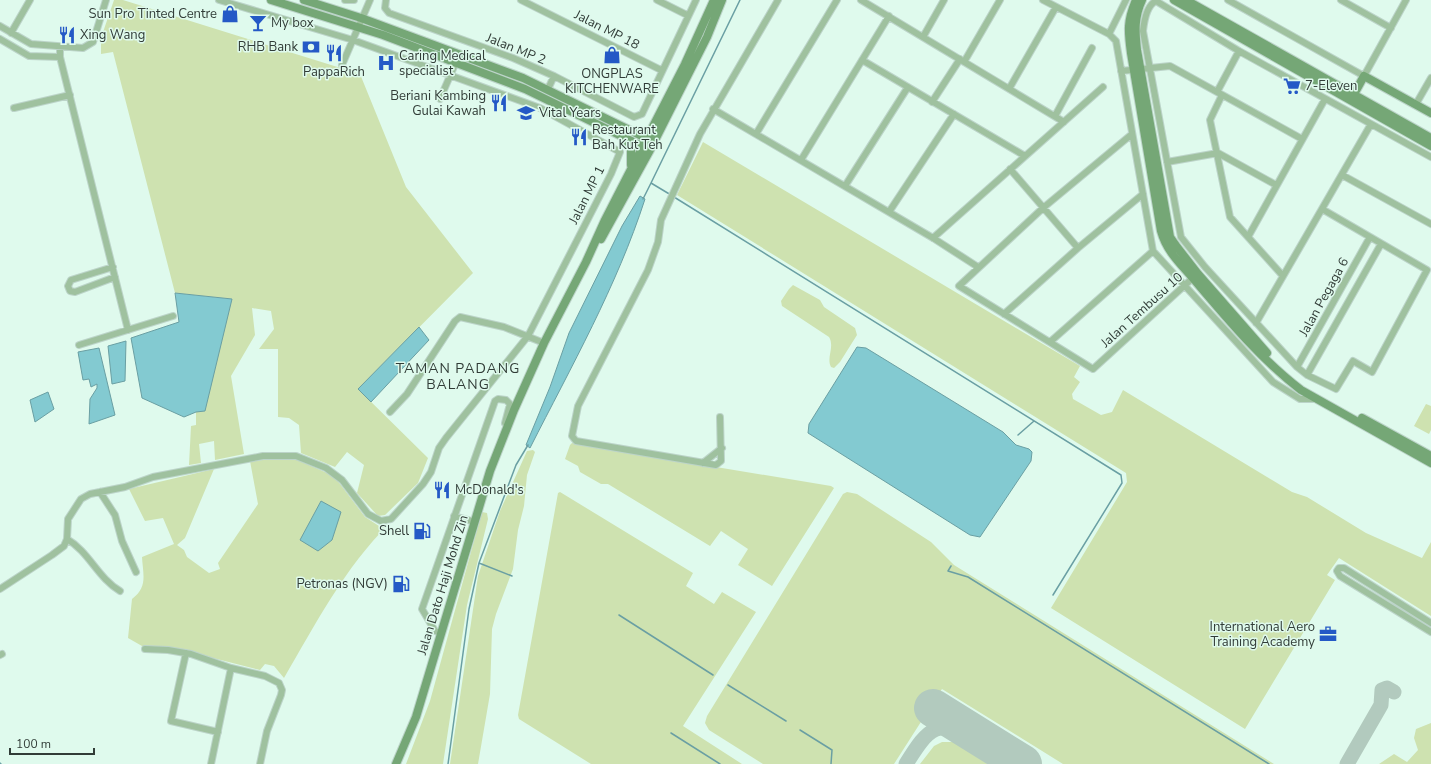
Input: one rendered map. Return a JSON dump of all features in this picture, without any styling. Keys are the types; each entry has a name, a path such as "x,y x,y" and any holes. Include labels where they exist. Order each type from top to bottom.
{"main road":[{"path":"271,0 358,26 525,89 646,148"},
{"path":"304,0 361,18 548,89 620,126 651,140"},
{"path":"651,140 657,119 714,0"},
{"path":"586,262 605,220 630,172 651,140 707,37 722,0"},
{"path":"1136,0 1130,12 1128,24 1137,69 1161,231 1170,252 1196,276 1265,354 1283,377 1301,390 1431,461"},
{"path":"1137,69 1135,28 1136,16 1142,0"},
{"path":"1174,0 1431,146"},
{"path":"1186,0 1353,96 1431,138"},
{"path":"1353,96 1364,76 1431,113"},
{"path":"620,126 639,130 646,128 657,119"},
{"path":"620,136 631,149 630,172"},
{"path":"586,262 611,223 646,148"},
{"name":"Jalan Dato Haji Mohd Zin","path":"396,764 416,718 475,522 500,446 544,343 586,262"},
{"path":"1265,354 1287,374 1308,390 1431,461"}],"street":[{"path":"11,33 30,0"},
{"path":"0,26 31,44 83,48 89,46 96,36 106,0"},
{"name":"Jalan MP 1","path":"219,0 353,40 540,108 620,152 611,174 528,336"},
{"path":"345,0 354,0"},
{"path":"342,65 370,0"},
{"name":"Jalan MP 18","path":"521,0 661,70"},
{"path":"657,0 687,15"},
{"path":"661,70 687,15 696,0"},
{"path":"720,418 722,448 720,464 716,465 576,441 572,436 578,406 648,270 658,242 659,227 670,199 713,109 778,0"},
{"path":"756,134 838,0"},
{"path":"861,0 1064,122"},
{"path":"923,37 944,0"},
{"path":"932,102 962,61 1000,0"},
{"path":"1043,0 1109,34 1116,41 1153,251 1273,382 1300,399 1318,399"},
{"path":"1109,34 1126,0"},
{"path":"1228,0 1364,76 1406,0"},
{"path":"1341,0 1391,28"},
{"name":"Jalan MP 2","path":"385,1 386,11 389,13 512,58 554,76 634,117 642,114 661,70"},
{"path":"1322,209 1427,270 1372,372 1352,361 1336,389 1307,375 1297,367 1205,268 1182,237 1149,67 1144,24 1154,2 1431,158"},
{"path":"1009,88 1056,7"},
{"path":"801,160 889,16"},
{"path":"0,39 29,56 60,57"},
{"path":"60,47 60,57 128,330"},
{"path":"1055,116 1092,48"},
{"path":"1239,51 1219,94 1210,120 1230,217 1283,276"},
{"path":"862,60 1025,156"},
{"path":"440,99 456,62"},
{"path":"1121,71 1170,66 1302,140"},
{"path":"548,89 554,76"},
{"path":"1416,104 1431,78"},
{"path":"845,186 908,87"},
{"path":"934,238 1103,87"},
{"path":"14,108 70,95"},
{"path":"1248,237 1325,99"},
{"path":"713,109 934,238 978,267"},
{"path":"889,212 954,114"},
{"path":"1256,323 1372,124"},
{"path":"1132,134 1043,208 959,286 1050,342 1153,251"},
{"path":"1167,162 1218,153 1276,185"},
{"path":"1010,169 1078,248"},
{"path":"1342,175 1431,224"},
{"path":"1004,314 1078,248 1143,194"},
{"name":"Jalan Pegaga 6","path":"1297,367 1370,237"},
{"path":"1307,375 1381,244"},
{"path":"113,267 71,280 68,286 70,291 75,292 115,277"},
{"name":"Jalan Tembusu 10","path":"1050,342 1094,369 1184,285 1205,268"},
{"path":"79,345 173,316"},
{"path":"390,412 408,394 457,319 465,317 504,327 544,343"},
{"path":"0,589 58,550 67,539 68,519 81,499 90,494 125,487 153,477 263,456 296,456 335,473 368,514 376,520 386,521 391,519 423,484 431,472 439,448 528,336"},
{"path":"1255,363 1265,354"},
{"path":"441,633 435,631 422,609 494,401 502,398 510,404 510,409 501,434 500,446"},
{"path":"703,463 722,448"},
{"path":"100,492 115,515 122,541 136,572"},
{"path":"454,516 475,522"},
{"path":"67,539 80,548 104,579 120,591"},
{"path":"1431,623 1344,568 1339,568 1337,571 1340,576 1431,632"},
{"path":"145,648 186,653 231,668 265,676 275,680 281,686 281,695 267,731 260,764"},
{"path":"186,653 171,721 218,732"},
{"path":"211,764 231,668"}],"green space":[{"path":"114,0 123,0 360,74 406,187 473,273 358,389 428,458 418,483 385,515 378,516 357,493 364,465 347,452 335,467 301,453 299,425 289,418 278,417 278,349 259,349 274,329 271,311 252,308 255,335 231,376 244,454 215,460 214,441 199,444 201,463 189,465 191,426 196,425 196,412 231,299 175,293 113,52 101,54 101,38"},
{"path":"703,142 1080,366 1074,377 1080,382 1072,394 1073,399 1101,415 1112,412 1123,390 1292,492 1307,497 1366,533 1422,558 1431,542 1431,616 1339,558 1327,575 1335,580 1245,729 1051,608 1127,482 1126,473 677,195"},
{"path":"793,285 820,300 824,307 855,328 857,335 840,362 834,368 831,367 829,360 831,341 829,337 782,306 781,301"},
{"path":"1426,404 1431,406 1431,430 1429,434 1414,426"},
{"path":"572,443 831,486 834,488 772,586 738,565 748,549 721,531 710,546 608,484 601,484 580,472 578,466 565,459"},
{"path":"533,450 535,452 527,475 524,506 518,530 513,569 492,629 490,694 478,764 450,764 478,576 500,511 527,451"},
{"path":"285,458 295,459 334,476 365,517 379,526 389,524 358,559 332,597 284,678 274,666 265,664 260,670 170,647 142,646 128,638 132,599 140,590 143,580 142,557 174,544 163,518 145,521 129,489 214,469 185,538 177,545 184,550 187,557 209,573 220,569 218,563 258,504 250,461"},
{"path":"560,492 693,573 686,586 714,604 722,592 756,612 683,726 742,764 591,764 519,719 518,715 558,493"},
{"path":"847,492 857,494 931,542 954,565 1274,764 1063,764 942,689 894,764 763,764 709,730 705,723 707,716 843,494"},
{"path":"482,512 487,513 488,519 467,605 443,764 406,764 430,701"},
{"path":"1431,723 1431,764 1379,764 1394,754 1407,762 1418,750 1414,738 1416,729"},
{"path":"942,742 953,742 988,764 920,764 934,746"}],"water":[{"path":"640,196 645,199 621,263 577,357 530,448 526,445 550,387 569,333 622,226"},
{"path":"175,293 232,299 205,411 196,412 184,417 142,398 131,338 179,322"},
{"path":"419,327 429,340 371,402 358,389"},
{"path":"126,341 125,381 112,384 108,346"},
{"path":"857,347 866,348 1003,432 1016,445 1029,449 1032,452 1031,461 980,537 970,535 808,433 809,424"},
{"path":"99,348 115,415 89,424 90,399 97,388 97,384 91,387 89,379 83,380 78,352"},
{"path":"48,392 54,409 35,422 30,400"},
{"path":"321,501 341,512 332,540 318,551 300,540"}],"waterway":[{"path":"671,195 651,183 740,0"},
{"path":"643,199 651,183"},
{"path":"674,197 1121,475 1122,483 1053,595"},
{"path":"1018,435 1034,421"},
{"path":"448,764 469,609 479,563 516,465 528,445"},
{"path":"479,563 512,576"},
{"path":"951,566 948,571 968,577 1269,764"},
{"path":"619,615 713,675"},
{"path":"728,685 786,721"},
{"path":"800,730 832,750 831,764"},
{"path":"671,733 720,764"}],"taxiway":[{"path":"1347,764 1381,705 1382,690 1387,688 1394,692"},
{"path":"906,764 921,742 928,734 935,730 944,727 953,728 979,737"}],"runway":[{"path":"933,708 1023,764"}],"place":[{"name":"Sun Pro Tinted Centre","path":"230,14"},
{"name":"My box","path":"258,23"},
{"name":"Xing Wang","path":"67,35"},
{"name":"RHB Bank","path":"311,47"},
{"name":"PappaRich","path":"334,53"},
{"name":"ONGPLAS KITCHENWARE","path":"612,55"},
{"name":"Caring Medical specialist","path":"386,63"},
{"name":"7-Eleven","path":"1292,86"},
{"name":"Beriani Kambing Gulai Kawah","path":"499,103"},
{"name":"Vital Years","path":"526,113"},
{"name":"Restaurant Bah Kut Teh","path":"579,137"},
{"name":"McDonald's","path":"442,490"},
{"name":"Shell","path":"422,531"},
{"name":"Petronas (NGV)","path":"401,584"},
{"name":"International Aero Training Academy","path":"1328,634"}],"district":[{"name":"TAMAN PADANG BALANG","path":"458,376"}]}
